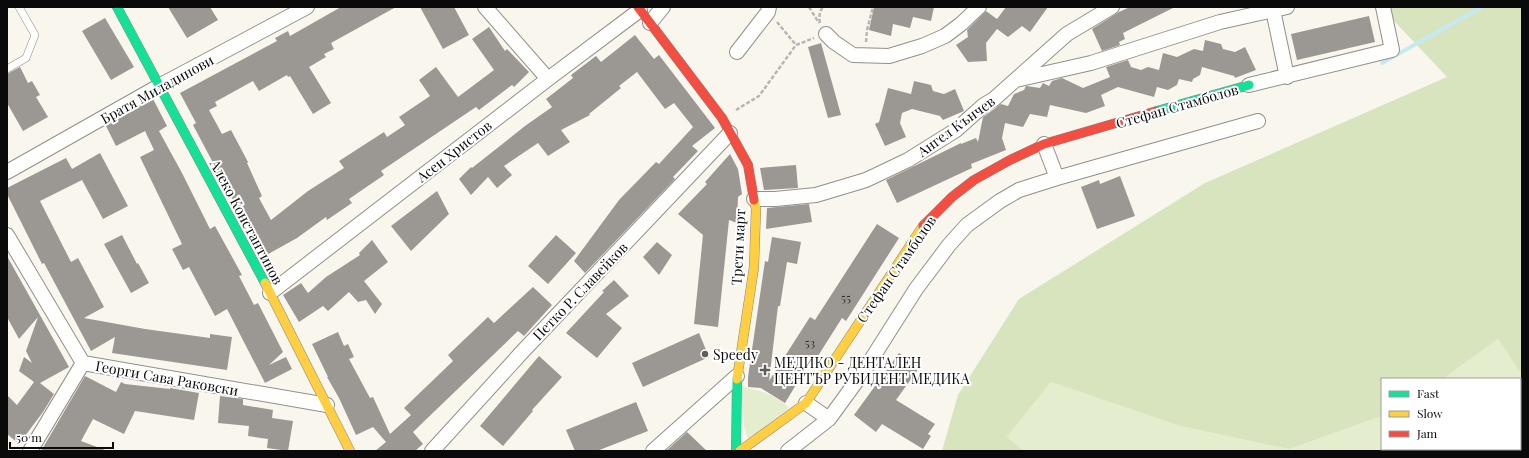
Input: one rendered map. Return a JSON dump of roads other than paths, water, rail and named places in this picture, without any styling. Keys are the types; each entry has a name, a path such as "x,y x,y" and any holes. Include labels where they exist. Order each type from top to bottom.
{"street":[{"name":"Алеко Константинов","path":"117,7 270,293 350,451"},
{"name":"Братя Миладинови","path":"7,172 159,86 307,7"},
{"path":"485,7 548,79"},
{"path":"650,23 663,7"},
{"path":"823,29 834,42 853,55 889,56 922,46 945,36 961,24 979,7"},
{"name":"Ангел Кънчев","path":"754,199 774,199 816,195 866,180 908,160 956,130 1016,80 1067,34 1112,7"},
{"path":"1016,80 1091,63 1220,22 1287,7"},
{"path":"1249,86 1392,50 1384,7"},
{"name":"Асен Христов","path":"270,293 639,9"},
{"name":"Трети март","path":"639,9 722,118 748,165 756,209 754,267 737,376 736,451"},
{"path":"737,52 769,10"},
{"path":"1273,10 1287,77"},
{"name":"Стефан Стамболов","path":"740,451 806,403 916,236 930,218 952,197 974,180 1010,160 1044,144 1249,86"},
{"name":"Стефан Стамболов","path":"788,451 829,419 864,371 916,289 954,239 982,213 1019,190 1258,121"},
{"name":"Петко Р. Славейков","path":"432,451 523,350 730,133"},
{"path":"1044,144 1057,178"},
{"name":"Георги Сава Раковски","path":"7,235 83,363 327,405"},
{"path":"30,451 83,363"},
{"path":"652,451 737,376"},
{"path":"806,403 829,419"}],"lane":[{"path":"7,69 26,58 35,35 20,7"}],"waterway":[{"path":"1382,63 1482,7"}],"place":[{"name":"Speedy","path":"705,354"},
{"name":"МЕДИКО - ДЕНТАЛЕН ЦЕНТЪР РУБИДЕНТ МЕДИКА","path":"765,370"}]}
